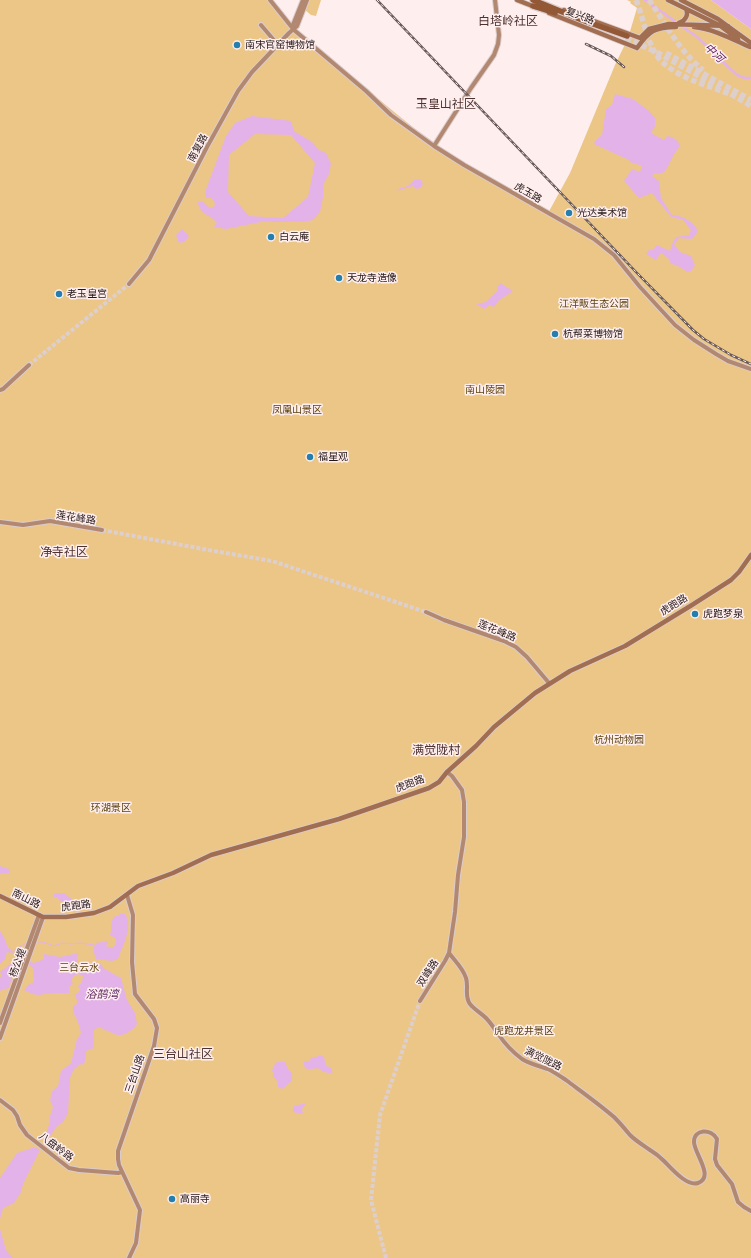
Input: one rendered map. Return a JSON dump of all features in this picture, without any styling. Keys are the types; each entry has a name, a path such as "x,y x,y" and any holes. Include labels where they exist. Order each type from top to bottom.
{"highway":[{"path":"533,2 557,13 627,37"}],"main road":[{"name":"复兴路","path":"517,0 533,2 538,0 640,38"},
{"path":"668,0 708,20 728,26 751,46"},
{"path":"681,0 751,46"},
{"name":"复兴路","path":"533,2 558,18 637,48"},
{"path":"637,48 640,38 649,29 681,22 687,14 686,9"},
{"path":"637,48 650,32 670,25 717,23"},
{"path":"702,28 711,27 717,23"},
{"path":"717,23 723,34"},
{"path":"676,24 702,28 723,34 751,46"},
{"name":"虎跑路","path":"41,916 66,918 94,914 110,907 138,886 173,873 211,855 339,819 428,788 439,782 447,772 510,713 549,683 570,671 625,646 692,605 731,580 739,572 751,555"},
{"name":"南山路","path":"0,896 41,916"}],"street":[{"name":"虎玉路","path":"270,0 294,30 391,114 434,146 464,165 594,239 614,256 675,325 694,340 728,361 751,369"},
{"path":"294,30 293,25 303,0"},
{"name":"南复路","path":"129,284 149,260 238,91 252,72 294,30 308,0"},
{"path":"434,146 494,55 499,35 495,0"},
{"path":"261,25 278,45"},
{"path":"0,390 3,389 29,365"},
{"name":"莲花峰路","path":"0,522 23,525 50,521 102,530"},
{"name":"莲花峰路","path":"426,612 444,620 504,641 516,647 527,657 549,683"},
{"path":"447,772 452,776 462,790 464,817 464,837 458,875 455,912 448,953"},
{"name":"三台山路","path":"127,895 133,915 132,962 135,994 154,1019 157,1028 154,1046 118,1151 118,1159 122,1172 140,1210 136,1243 129,1258"},
{"name":"杨公堤","path":"0,1038 41,916"},
{"name":"双峰路","path":"420,1001 446,961 448,953"},
{"name":"满觉陇路","path":"448,953 463,970 467,982 466,996 469,1002 486,1018 512,1050 523,1059 552,1071 565,1079 611,1115 631,1136 689,1182 696,1184 705,1176 703,1166 694,1147 694,1140 702,1131 713,1134 718,1139 715,1159 717,1165 732,1184 738,1202 751,1211"},
{"name":"杨公堤","path":"0,1023 25,962"},
{"name":"八盘岭路","path":"0,1100 13,1110 20,1125 27,1135 68,1168 118,1173 122,1172"}],"green space":[{"path":"0,0 270,0 290,24 327,57 442,151 547,215 570,173 615,65 628,38 637,8 627,0 711,0 751,29 751,1258 0,1258"},
{"path":"309,0 321,0 316,16 311,15 305,10"}],"water":[{"path":"711,0 751,0 751,29"},
{"path":"615,94 633,99 649,111 655,118 655,126 651,133 664,140 667,136 672,137 677,140 680,146 664,172 660,174 654,173 652,176 659,181 661,198 672,215 687,220 696,227 698,231 692,239 679,238 674,244 680,252 691,256 695,265 691,271 688,272 676,265 671,264 669,259 662,253 656,260 646,254 649,250 653,250 657,245 670,251 676,237 689,235 691,230 683,220 671,217 652,193 639,198 624,181 632,169 640,172 642,166 630,162 629,160 594,144 595,141 602,135 606,109 612,105"},
{"path":"252,116 291,121 294,131 312,142 319,150 326,153 331,164 329,174 323,185 323,197 320,212 313,220 303,222 261,222 226,229 214,227 217,223 202,212 197,202 202,201 210,208 214,207 214,201 211,198 206,198 205,192 226,136 235,123","holes":["255,134 291,135 315,163 308,197 283,218 249,216 228,192 229,155"]},
{"path":"414,180 421,180 423,184 420,188 417,189 413,186 396,191 400,188 408,186"},
{"path":"182,229 189,236 184,242 179,243 176,235"},
{"path":"500,283 513,291 498,301 494,307 489,305 485,309 476,304 486,302 498,290 497,288"},
{"path":"0,866 9,869 10,872 0,874"},
{"path":"64,893 74,901 73,903 68,905 54,897 54,894"},
{"path":"121,913 125,914 128,930 118,959 112,961 96,959 94,949 96,943 108,941 106,946 113,948 116,943 115,938 110,935 111,923 115,916 118,916"},
{"path":"0,931 8,948 12,950 13,953 7,952 5,959 0,964"},
{"name":"浴鹄湾","path":"78,953 76,967 82,970 90,967 93,961 102,965 103,968 121,978 127,1000 135,1013 137,1024 129,1032 121,1035 114,1034 99,1027 94,1030 94,1048 86,1051 85,1062 74,1069 70,1078 68,1113 63,1122 56,1127 47,1141 44,1139 53,1107 50,1100 52,1091 58,1086 61,1071 71,1063 77,1039 81,1033 73,1010 74,1005 77,1004 75,994 79,992 80,989 78,986 82,982 83,976 78,974 74,976 71,980 73,984 70,987 69,993 38,995 24,990 28,985 34,982 34,970 30,965 21,963 17,965 9,987 0,991 0,977 2,976 0,972 18,958 34,963 44,959 44,954 60,957"},
{"path":"320,1055 324,1057 326,1066 330,1067 333,1072 323,1072 317,1068 307,1069 304,1066 304,1061 310,1061 311,1057"},
{"path":"277,1062 285,1062 288,1069 292,1073 292,1081 282,1089 278,1087 278,1082 273,1076 273,1072 271,1070 274,1069 274,1065"},
{"path":"306,1103 302,1109 303,1114 293,1112 294,1106"},
{"path":"35,1147 40,1150 23,1184 21,1192 14,1203 3,1208 0,1219 0,1178 17,1153"},
{"path":"0,1229 6,1250 13,1258 0,1258"}],"waterway":[{"name":"中河","path":"645,0 676,22"},
{"name":"中河","path":"681,26 696,36 737,75 745,78 751,78"},
{"path":"13,951 28,942"},
{"path":"36,942 43,942 54,946 62,943 94,945"}],"tunnel":[{"path":"636,0 652,47 661,61 670,68 690,79 733,95"},
{"path":"649,0 673,37 694,63 703,70"},
{"path":"626,38 660,54 720,88"},
{"path":"666,53 751,100"},
{"path":"731,94 751,106"},
{"path":"29,365 129,284"},
{"path":"102,530 272,561 426,612"},
{"path":"386,1258 371,1200 380,1115 420,1001"}],"railway":[{"path":"377,0 693,330 704,339 731,355 751,364"},
{"path":"586,44 611,56 624,67"}],"place":[{"name":"南宋官窑博物馆","path":"237,45"},
{"name":"光达美术馆","path":"569,213"},
{"name":"白云庵","path":"271,237"},
{"name":"天龙寺造像","path":"339,278"},
{"name":"老玉皇宫","path":"59,294"},
{"name":"杭帮菜博物馆","path":"555,334"},
{"name":"福星观","path":"310,457"},
{"name":"虎跑梦泉","path":"695,614"},
{"name":"高丽寺","path":"172,1199"}],"district":[{"name":"白塔岭社区","path":"508,21"},
{"name":"玉皇山社区","path":"446,104"},
{"name":"净寺社区","path":"64,552"},
{"name":"满觉陇村","path":"436,750"},
{"name":"三台山社区","path":"183,1054"}],"park label":[{"name":"江洋畈生态公园","path":"594,304"},
{"name":"南山陵园","path":"485,390"},
{"name":"凤凰山景区","path":"297,410"},
{"name":"杭州动物园","path":"619,740"},
{"name":"环湖景区","path":"111,808"},
{"name":"三台云水","path":"79,968"},
{"name":"虎跑龙井景区","path":"524,1031"}]}
